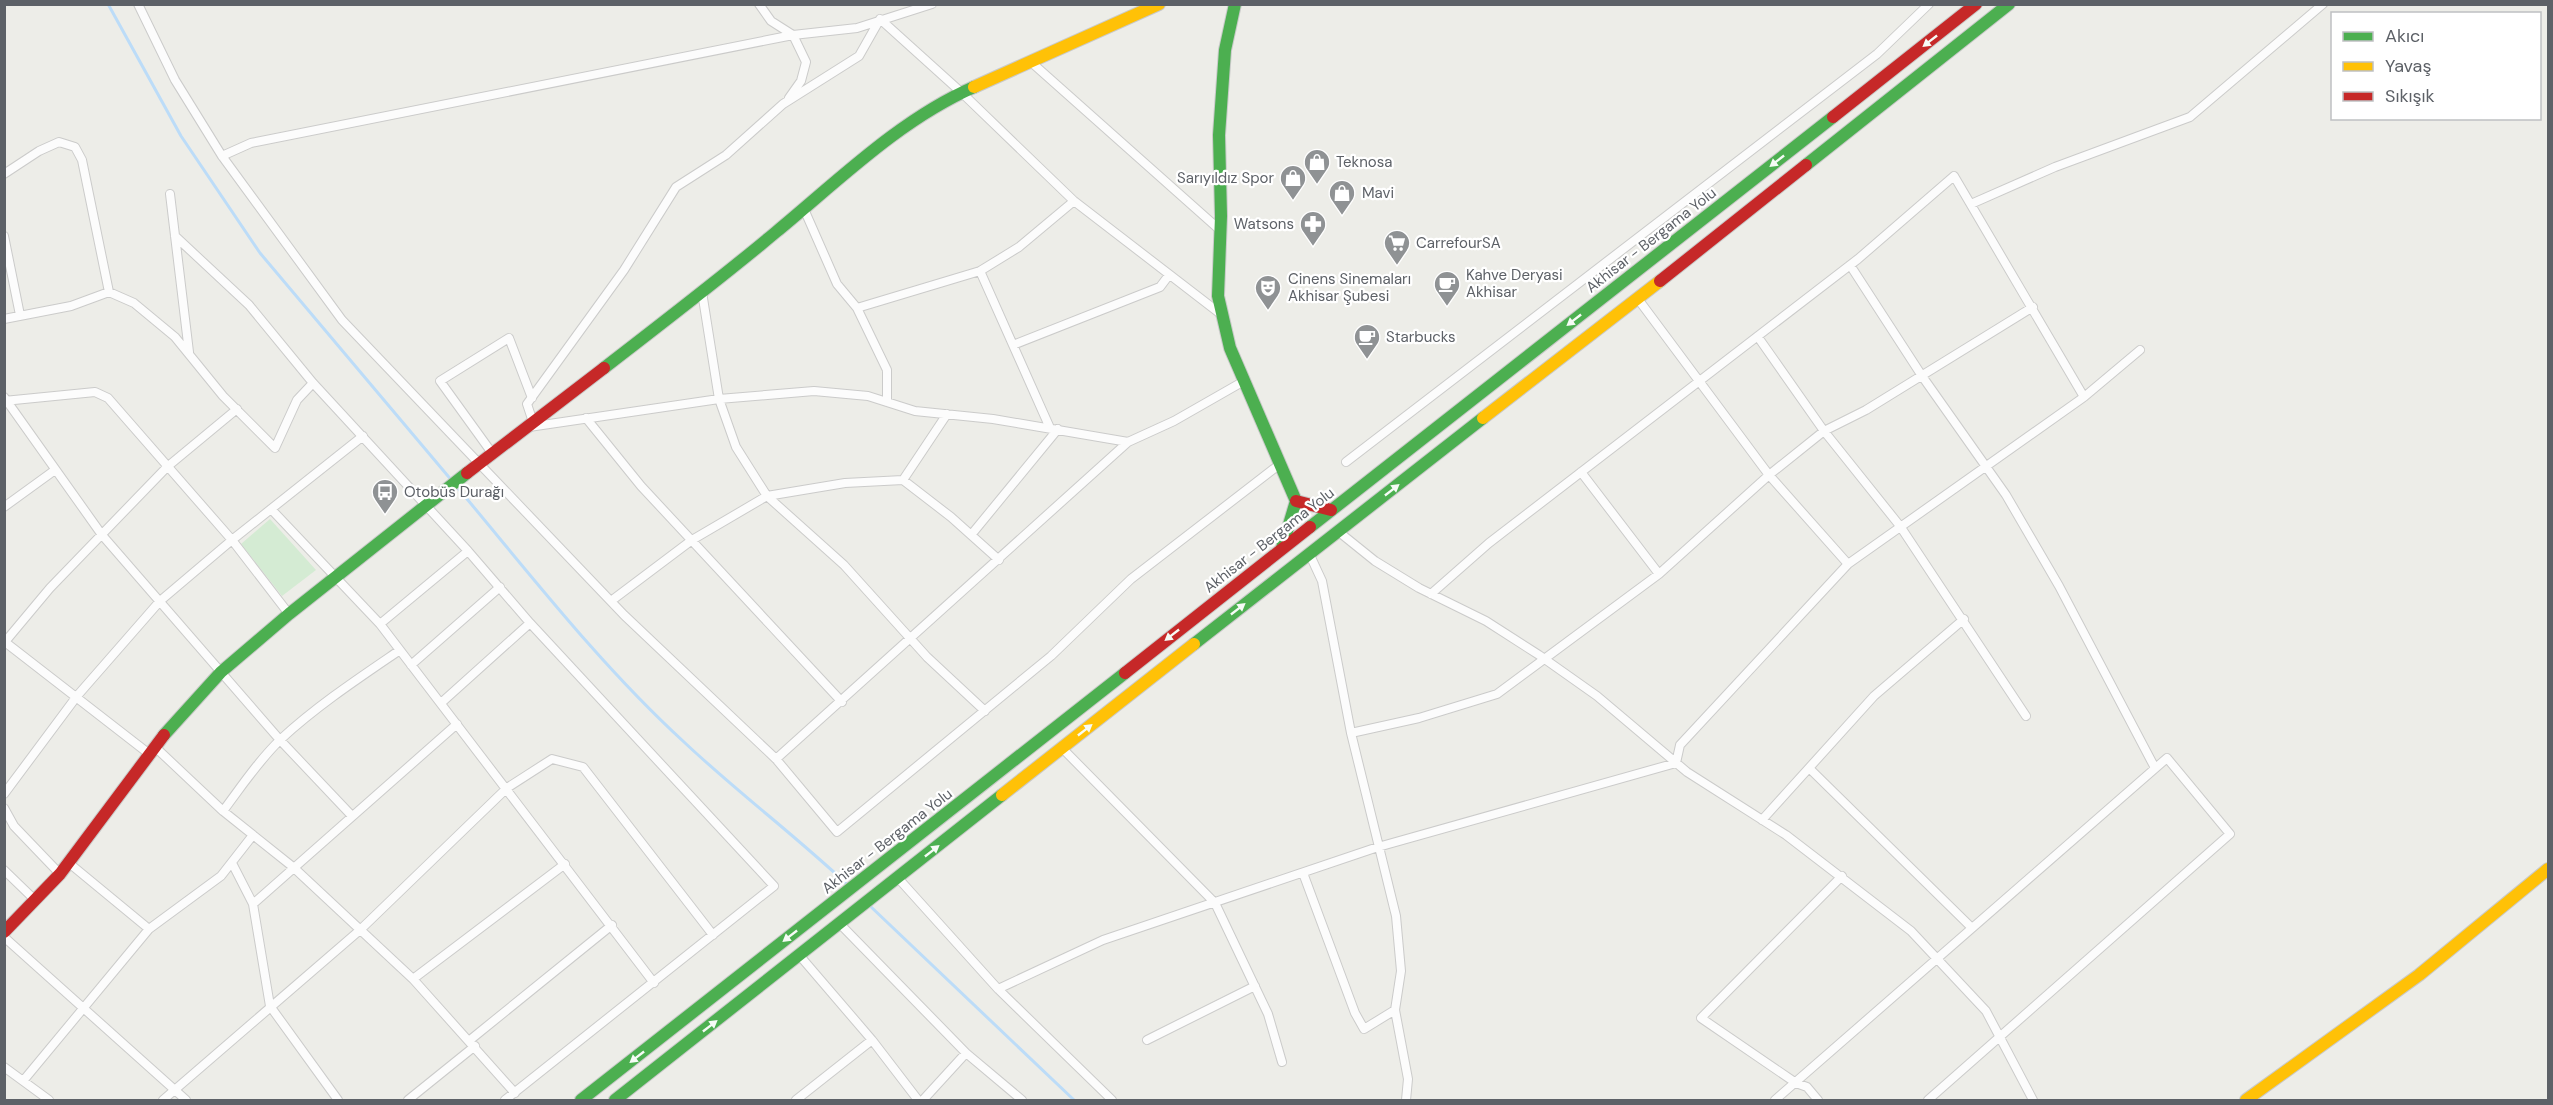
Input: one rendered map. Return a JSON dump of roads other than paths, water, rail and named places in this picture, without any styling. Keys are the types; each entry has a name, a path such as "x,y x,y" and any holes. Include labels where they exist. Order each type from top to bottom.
{"main road":[{"path":"4,932 69,863 151,750 221,672 289,614 427,507 443,491 702,292 879,146 962,93 1159,4"},
{"path":"1235,4 1225,50 1219,135 1221,231 1218,297 1230,348 1296,501 1282,548"},
{"name":"Akhisar - Bergama Yolu","path":"581,1101 1976,4"},
{"path":"616,1100 1309,553 1638,299 2009,4"},
{"path":"1296,501 1331,510"},
{"path":"2246,1101 2420,975 2548,869"}],"street":[{"path":"138,4 175,80 222,156 342,320 611,601 776,759 837,832 1051,656 1131,579 1280,464"},
{"path":"759,4 771,21 793,35 806,62 801,81 788,101"},
{"path":"222,156 251,143 793,35 857,27 932,4"},
{"path":"1346,462 1859,68 1929,4"},
{"path":"1971,204 2055,167 2190,117 2323,4"},
{"path":"880,19 962,93 1074,201 1222,316"},
{"path":"880,19 859,56 788,101 726,155 676,187 624,270 527,404 529,425 719,399 814,392 868,396 915,411 1054,429 1128,442"},
{"path":"1031,62 1221,231"},
{"path":"4,174 39,151 59,142 75,147 82,160 109,292"},
{"path":"1431,594 1488,543 1850,265 1954,176 2084,397"},
{"path":"170,194 189,352"},
{"path":"856,308 980,271 1019,247 1074,201"},
{"path":"804,209 837,284 856,308 886,370 887,402"},
{"path":"4,236 20,315"},
{"path":"175,236 249,305 313,383 468,551 530,623 774,886 505,1101"},
{"path":"1850,265 1922,376 1985,465 2059,586 2155,768"},
{"path":"980,271 1054,429"},
{"path":"1013,345 1160,287 1169,274"},
{"path":"4,319 71,306 109,292 134,303 189,352 223,396 274,448 297,400 313,383"},
{"path":"702,292 719,399 736,447 767,496 844,565 908,637 985,711"},
{"path":"1638,299 1769,475 1848,564"},
{"path":"1351,733 1419,718 1497,694 1659,574 1769,475 1824,431 1922,376 2033,307"},
{"path":"1758,337 1824,431 1900,526 1964,619 2026,716"},
{"path":"492,453 441,381 509,338 532,398"},
{"path":"1676,764 1680,745 1848,564 2084,397 2140,350"},
{"path":"776,759 842,702 908,637 999,560 1128,442 1174,421 1244,381"},
{"path":"5,400 95,392 108,398 232,540 289,614"},
{"path":"5,400 102,535 280,740 352,816"},
{"path":"237,409 167,467 50,588 5,643 151,750 293,867 413,979 515,1093"},
{"path":"903,480 947,414"},
{"path":"586,418 640,486 842,702"},
{"path":"971,535 1054,429"},
{"path":"4,794 77,696 160,602 232,540 363,436"},
{"path":"4,507 55,470"},
{"path":"1581,472 1659,574"},
{"path":"611,601 692,540 767,496 845,483 903,480 999,560"},
{"path":"271,509 334,579 380,624 612,925 654,983"},
{"path":"1339,532 1375,561 1431,594 1486,621 1544,658 1597,696 1676,764 1842,876 1911,931 1986,1011 2033,1101"},
{"path":"380,624 468,551"},
{"path":"1309,553 1322,581 1351,733 1396,916 1401,971 1395,1010 1408,1079 1406,1101"},
{"path":"411,665 500,587"},
{"path":"1762,820 1874,696 1964,619"},
{"path":"441,703 530,623"},
{"path":"223,811 256,767 280,740 332,696 400,650"},
{"path":"253,904 457,724"},
{"path":"1062,748 1215,903 1268,1014 1282,1062"},
{"path":"1775,1101 2167,758 2230,834 1928,1101"},
{"path":"163,1101 360,930 507,788 552,759 583,767 713,936"},
{"path":"998,989 1103,940 1378,847 1676,764"},
{"path":"1809,768 1972,928"},
{"path":"4,808 14,826 60,874"},
{"path":"23,1081 149,929 221,876 253,835"},
{"path":"69,863 149,929"},
{"path":"232,863 253,904 270,1006 338,1101"},
{"path":"413,979 565,864"},
{"path":"4,870 36,900"},
{"path":"1303,873 1355,1013 1364,1029 1395,1010"},
{"path":"1818,1101 1807,1087 1796,1083 1701,1018 1842,876"},
{"path":"898,878 998,989 1112,1101"},
{"path":"840,924 966,1053 1022,1101"},
{"path":"408,1101 472,1043 612,925"},
{"path":"4,937 82,1008 176,1088 186,1101"},
{"path":"800,956 872,1040 918,1101"},
{"path":"1147,1040 1255,986"},
{"path":"796,1101 872,1040"},
{"path":"923,1101 966,1053"},
{"path":"4,1067 49,1101"}],"waterway":[{"path":"108,4 181,136 260,253 453,482"},
{"path":"457,487 566,618 653,713 849,886"},
{"path":"869,905 1074,1100"}],"place":[{"name":"Teknosa","path":"1317,185"},
{"name":"Sarıyıldız Spor","path":"1293,201"},
{"name":"Mavi","path":"1342,216"},
{"name":"Watsons","path":"1313,247"},
{"name":"CarrefourSA","path":"1397,266"},
{"name":"Kahve Deryasi Akhisar","path":"1447,307"},
{"name":"Cinens Sinemaları Akhisar Şubesi","path":"1268,311"},
{"name":"Starbucks","path":"1367,360"},
{"name":"Otobüs Durağı","path":"385,515"}]}
